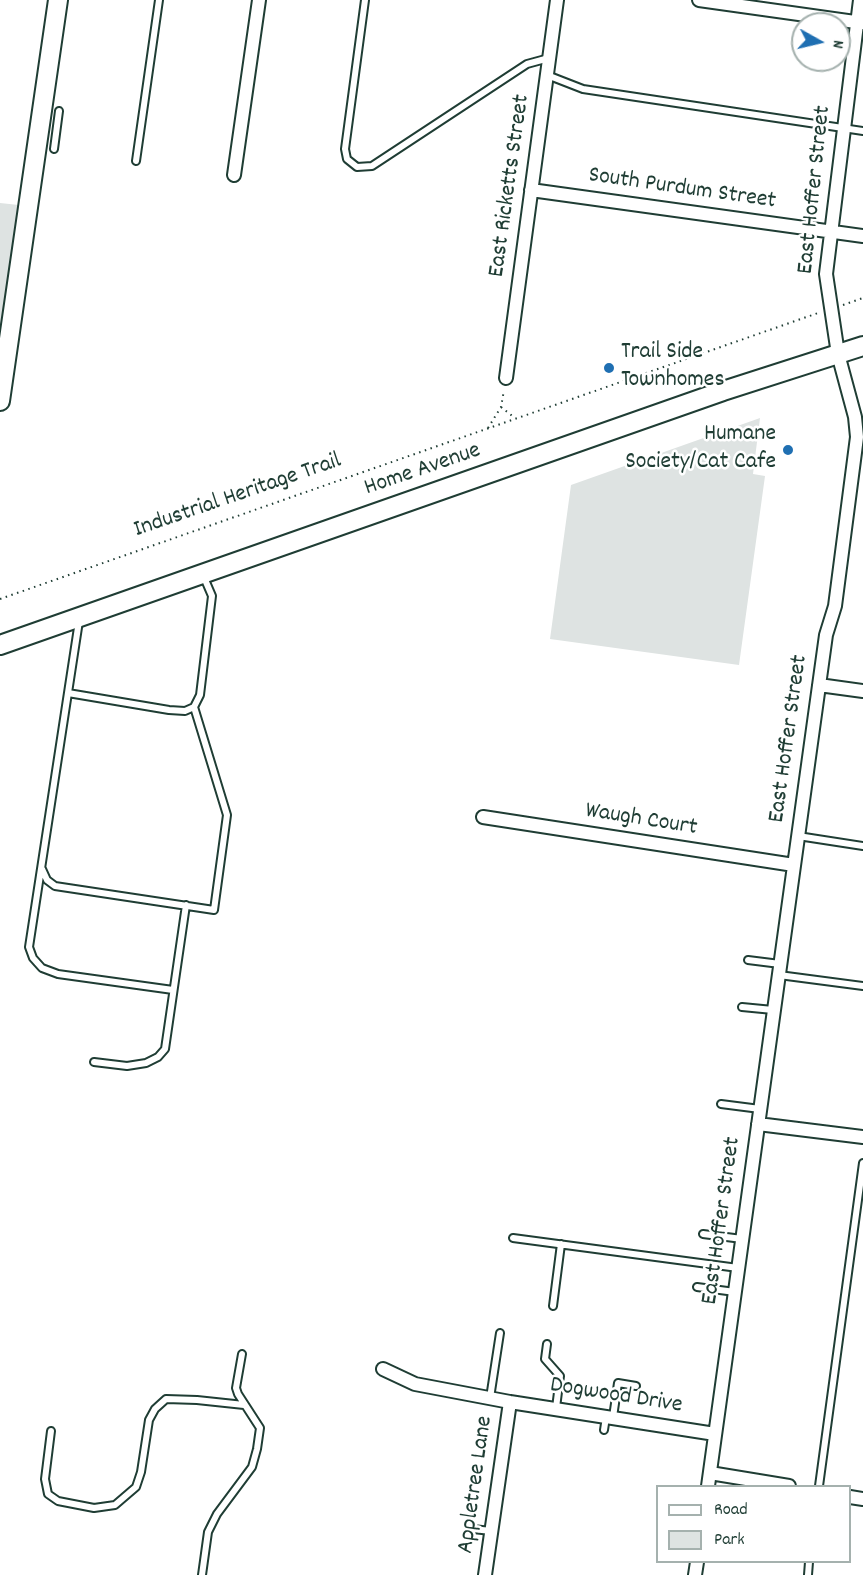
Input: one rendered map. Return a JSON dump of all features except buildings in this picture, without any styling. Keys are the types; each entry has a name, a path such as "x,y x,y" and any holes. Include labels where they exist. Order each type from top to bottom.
{"main road":[{"path":"0,401 58,0"},
{"name":"Home Avenue","path":"0,645 863,346"}],"street":[{"path":"234,175 259,0"},
{"name":"East Ricketts Street","path":"506,378 557,0"},
{"path":"699,0 860,23"},
{"name":"East Hoffer Street","path":"708,1485 826,635 836,595 859,418 838,354 826,274 842,128 860,23 860,0"},
{"name":"South Purdum Street","path":"531,190 863,236"},
{"path":"819,685 863,691"},
{"name":"Waugh Court","path":"483,817 794,865"},
{"path":"758,1125 863,1137"},
{"name":"Dogwood Drive","path":"383,1369 415,1384 510,1402 715,1434"},
{"name":"Appletree Lane","path":"485,1575 510,1402"},
{"path":"710,1473 783,1485"}],"lane":[{"path":"136,161 159,0"},
{"path":"365,0 345,149 347,159 357,167 372,166 527,64 550,58"},
{"path":"547,75 583,89 863,131"},
{"path":"54,149 59,111"},
{"path":"68,693 169,710 185,711 194,707 200,696 212,603 208,582 202,574"},
{"path":"80,617 29,946 33,958 42,968 58,974 173,990"},
{"path":"41,867 47,880 55,886 214,910 227,815 194,707"},
{"path":"798,836 863,846"},
{"path":"94,1062 128,1066 146,1064 158,1057 165,1049 186,905"},
{"path":"748,960 779,970 863,986"},
{"path":"742,1007 773,1010"},
{"path":"721,1104 760,1109"},
{"path":"819,1485 863,1163"},
{"path":"703,1234 742,1239"},
{"path":"513,1238 738,1268"},
{"path":"553,1306 561,1244"},
{"path":"697,1287 735,1292"},
{"path":"490,1398 500,1333"},
{"path":"547,1344 545,1359 560,1376 556,1408"},
{"path":"201,1575 208,1532 217,1514 252,1467 257,1449 260,1428 244,1406 237,1388 242,1354"},
{"path":"604,1430 610,1417 618,1383 636,1386"},
{"path":"51,1431 45,1479 48,1494 58,1501 94,1508 114,1505 136,1487 141,1472 149,1420 155,1409 166,1399 244,1406"},
{"path":"474,1529 492,1531"}],"path":[{"name":"Industrial Heritage Trail","path":"0,598 863,298"},
{"path":"488,428 501,407 506,378"},
{"path":"501,407 516,418"}],"green space":[{"path":"0,203 28,206 0,400"},
{"path":"760,418 753,474 765,476 739,665 550,639 571,485"}],"place":[{"name":"Trail Side Townhomes","path":"609,368"},
{"name":"Humane Society/Cat Cafe","path":"788,450"}]}
